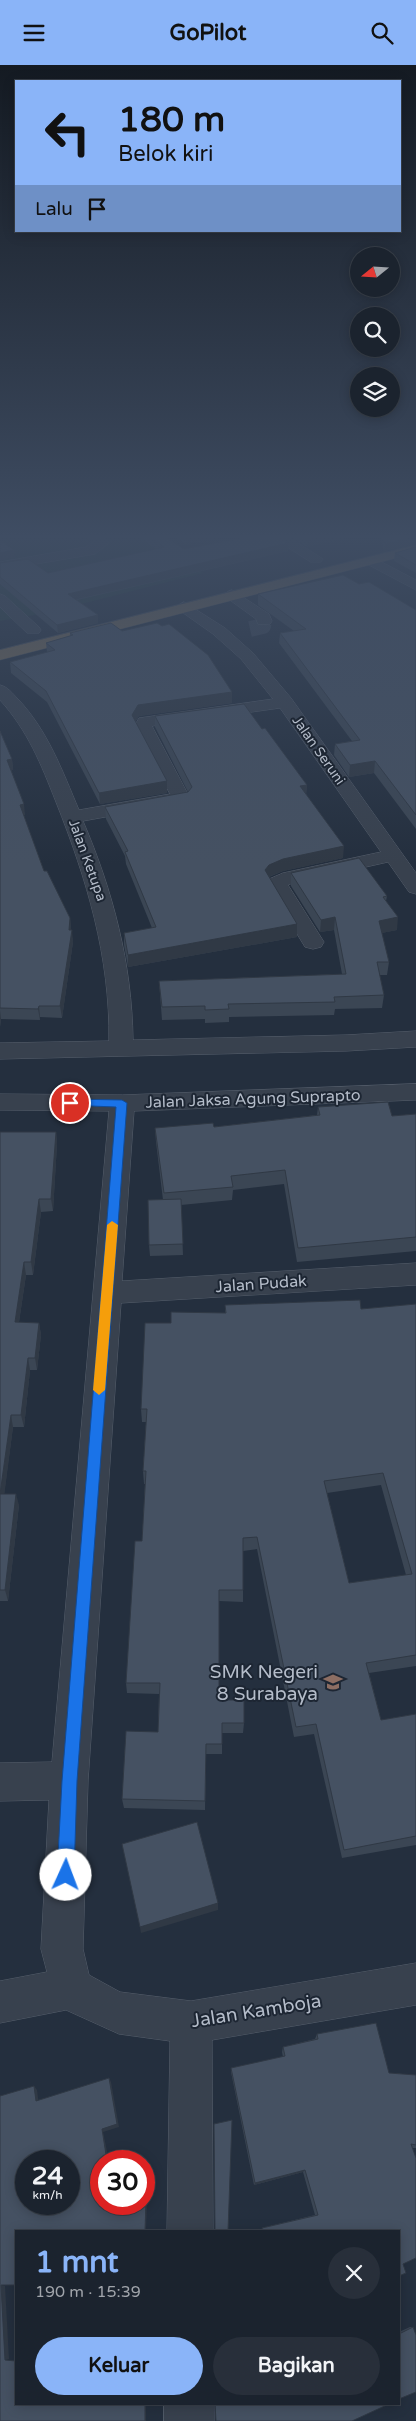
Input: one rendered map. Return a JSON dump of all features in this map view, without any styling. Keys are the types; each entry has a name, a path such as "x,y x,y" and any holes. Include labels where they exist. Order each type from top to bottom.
{"highway":[{"path":"0,655 35,644"}],"street":[{"name":"Jalan Seruni","path":"240,644 285,701 416,888"},
{"name":"Jalan Ketupa","path":"0,690 20,711 37,735 98,883 113,938 122,1028 121,1049"},
{"path":"72,817 181,798 143,727 145,722 285,701"},
{"path":"312,942 276,883 283,879 394,855"},
{"path":"0,1051 346,1043 416,1039"},
{"name":"Jalan Jaksa Agung Suprapto","path":"0,1102 122,1103 416,1091"},
{"path":"0,2002 71,1988 62,1949 70,1781 122,1103"},
{"name":"Jalan Pudak","path":"106,1293 416,1273"},
{"path":"0,1782 70,1781"},
{"name":"Jalan Kamboja","path":"71,1988 119,2013 191,2022 416,1984"},
{"path":"190,2230 191,2022"},
{"path":"189,2405 189,2421"}],"building":[{"path":"47,644 194,644 208,655 232,692 138,705 132,715 167,781 99,793 46,691 10,662 55,650"},
{"path":"288,644 416,644 416,815 375,761 350,765 335,744 360,740"},
{"path":"244,704 262,729 265,728 307,785 300,786 344,846 283,859 269,865 265,870 297,924 128,955 124,933 156,927 125,852 128,851 105,807 188,792 192,787 155,716"},
{"path":"0,731 12,759 7,760 24,804 20,805 44,871 47,871 70,918 69,930 72,930 60,1006 39,1006 38,1009 0,1008"},
{"path":"359,858 387,896 383,897 398,917 379,921 389,962 377,962 384,995 334,997 335,1002 228,1004 229,1009 205,1010 205,1006 162,1007 159,981 346,974 335,917 321,920 291,873"},
{"path":"388,1102 392,1116 416,1114 416,1237 298,1248 285,1170 231,1176 233,1187 164,1193 155,1128 213,1123 214,1127 320,1115 318,1107"},
{"path":"0,1132 56,1132 51,1199 39,1199 31,1262 24,1262 15,1322 39,1323 35,1358 28,1358 21,1415 11,1415 0,1494"},
{"path":"181,1199 183,1244 149,1245 148,1200"},
{"path":"360,1300 361,1309 416,1304 416,1655 366,1663 381,1720 416,1714 416,1836 344,1850 316,1724 296,1727 257,1537 243,1538 243,1590 219,1590 219,1700 244,1700 244,1723 222,1723 222,1744 206,1744 205,1801 122,1799 126,1731 158,1732 160,1683 126,1683 135,1541 142,1541 146,1471 143,1471 147,1409 141,1409 145,1323 171,1323 171,1312 226,1313 225,1305","holes":["383,1473 412,1574 349,1583 324,1481"]},
{"path":"0,1494 16,1494 5,1590 0,1590"},
{"path":"197,1822 218,1903 140,1927 122,1844"},
{"path":"376,2023 389,2073 416,2075 416,2145 411,2144 416,2158 416,2258 403,2264 406,2273 400,2276 400,2230 263,2230 262,2228 318,2215 305,2170 255,2183 231,2068 285,2056 283,2047 318,2039 317,2034"},
{"path":"109,2078 117,2124 102,2129 105,2150 90,2150 90,2215 146,2215 145,2230 15,2230 15,2285 1,2285 5,2360 15,2361 15,2405 145,2405 145,2421 0,2421 0,2096 34,2086 36,2101"},
{"path":"232,2120 228,2230 215,2230 214,2124"},
{"path":"413,2327 416,2335 416,2392 400,2399 400,2334"},
{"path":"215,2405 387,2405 352,2421 216,2421"}],"slow traffic":[{"path":"99,1390 112,1225"}],"place":[{"name":"SMK Negeri 8 Surabaya","path":"333,1682"}],"route":[{"path":"66,1875 70,1781 122,1103 70,1103"}]}
